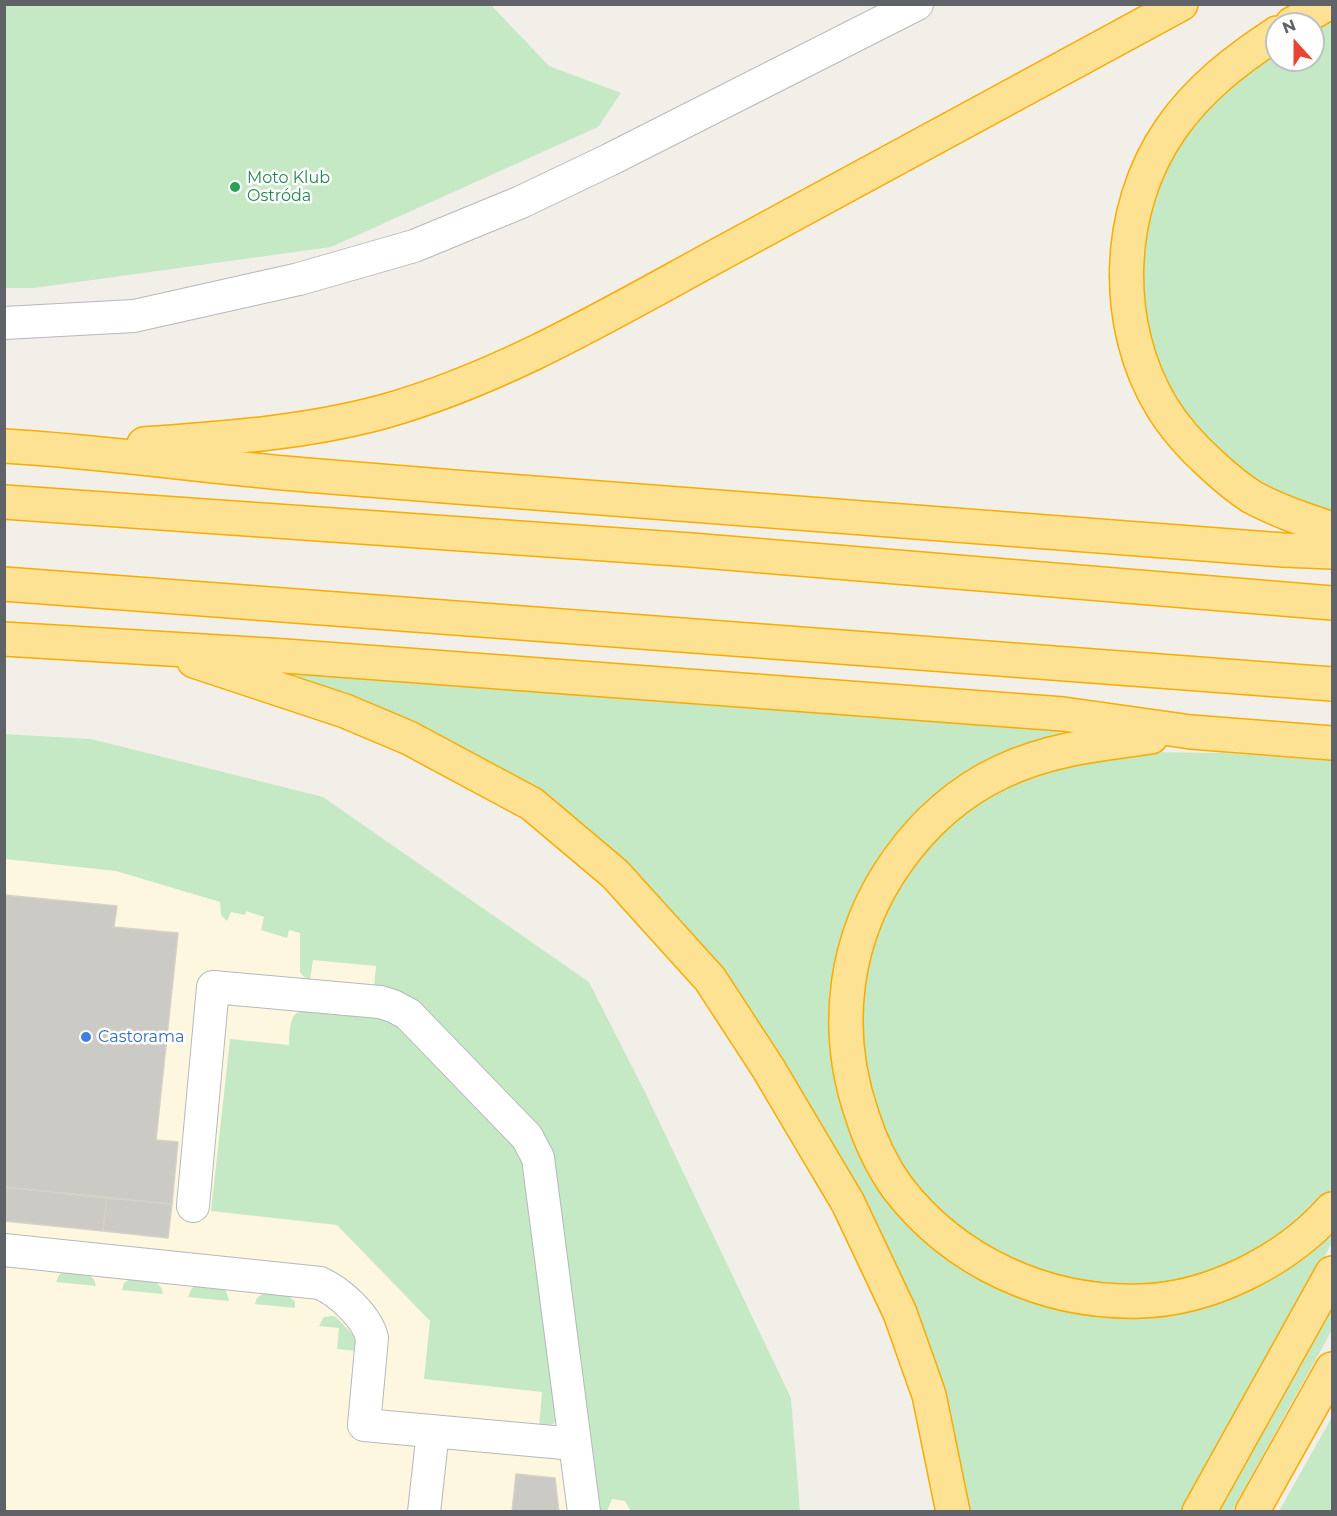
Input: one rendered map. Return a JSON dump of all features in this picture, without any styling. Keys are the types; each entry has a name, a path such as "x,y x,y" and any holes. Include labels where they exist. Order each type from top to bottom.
{"highway":[{"path":"65,449 253,436 317,426 382,411 472,381 580,330 1181,4"},
{"path":"1313,12 1327,4"},
{"path":"1265,41 1204,88 1169,131 1153,159 1141,188 1128,236 1126,286 1128,309 1134,336 1151,387 1178,430 1199,453 1230,481 1251,496 1290,515 1332,529"},
{"path":"4,446 65,449 254,471 777,513 1332,552"},
{"path":"4,502 702,551 1332,603"},
{"path":"4,584 1332,684"},
{"path":"4,639 285,656 1063,714 1191,732 1332,742"},
{"path":"153,647 345,711 409,738 532,804 615,874 710,980 768,1068 848,1203 900,1313 929,1395 953,1512"},
{"path":"1191,732 1064,749 1032,759 1000,772 966,792 913,839 889,873 870,906 854,951 847,994 844,1034 857,1102 879,1157 897,1186 920,1213 944,1235 976,1259 1009,1277 1079,1298 1121,1301 1158,1300 1203,1291 1242,1275 1283,1253 1332,1209"},
{"path":"1199,1512 1332,1273"},
{"path":"1252,1512 1332,1369"}],"street":[{"path":"4,323 134,316 299,279 414,246 521,202 609,160 917,4"},
{"path":"193,1206 213,987 380,1002 408,1014 527,1137 535,1149 541,1174 584,1512"},
{"path":"4,1250 320,1283 333,1289 369,1326 372,1338 364,1425 575,1444"},
{"path":"424,1512 433,1431"}],"shaded area":[{"path":"4,734 91,739 323,797 589,982 646,1094 791,1398 800,1511 5,1511"}],"green space":[{"name":"Moto Klub Ostróda","path":"4,5 491,5 549,66 621,93 598,127 331,247 34,288 5,288"},
{"path":"1332,17 1332,515 1262,485 1226,460 1180,407 1161,373 1148,337 1141,295 1144,233 1157,183 1188,129 1226,88 1265,59 1265,72 1325,72 1325,21"},
{"path":"290,672 1060,731 1062,733 1060,736 1030,745 851,915 873,1173 1092,1314 1332,1230 1332,1243 1183,1511 966,1511 908,1303 612,858 285,674"},
{"path":"4,734 91,739 323,797 589,982 646,1094 791,1398 800,1511 631,1511 625,1501 612,1499 607,1511 597,1511 554,1160 549,1144 538,1127 374,987 376,966 313,960 310,980 300,972 300,933 289,930 287,938 261,930 264,917 246,911 245,915 231,912 227,921 221,915 220,902 116,871 5,859"},
{"path":"1139,752 1223,753 1332,761 1332,1189 1319,1204 1277,1241 1222,1269 1149,1287 1072,1283 990,1251 934,1208 903,1168 879,1123 861,1054 860,1013 869,951 899,882 933,839 979,801 1006,786 1062,765"},
{"path":"303,1009 357,1013 393,1021 522,1154 558,1417 555,1423 548,1427 539,1427 542,1392 424,1379 430,1321 337,1225 211,1211 230,1039 289,1045 292,1019"},
{"path":"65,1271 89,1275 95,1281 96,1286 56,1282 59,1275"},
{"path":"131,1278 155,1282 162,1289 163,1294 122,1290 124,1283"},
{"path":"196,1285 220,1288 226,1291 229,1301 188,1297"},
{"path":"264,1293 287,1294 295,1302 295,1308 255,1304 257,1298"},
{"path":"1332,1296 1332,1330 1232,1511 1212,1512"},
{"path":"333,1316 354,1336 357,1351 337,1349 339,1328 319,1326 324,1317"},
{"path":"1332,1417 1332,1512 1279,1511"}],"building":[{"name":"Castorama","path":"4,895 117,906 114,927 178,933 156,1140 178,1142 172,1204 4,1187"},
{"path":"4,1187 107,1198 103,1231 4,1221"},
{"path":"107,1198 172,1204 168,1238 103,1231"},
{"path":"516,1474 555,1478 559,1512 512,1512"}],"place":[{"name":"Moto Klub Ostróda","path":"235,187"},
{"name":"Castorama","path":"86,1037"}]}
